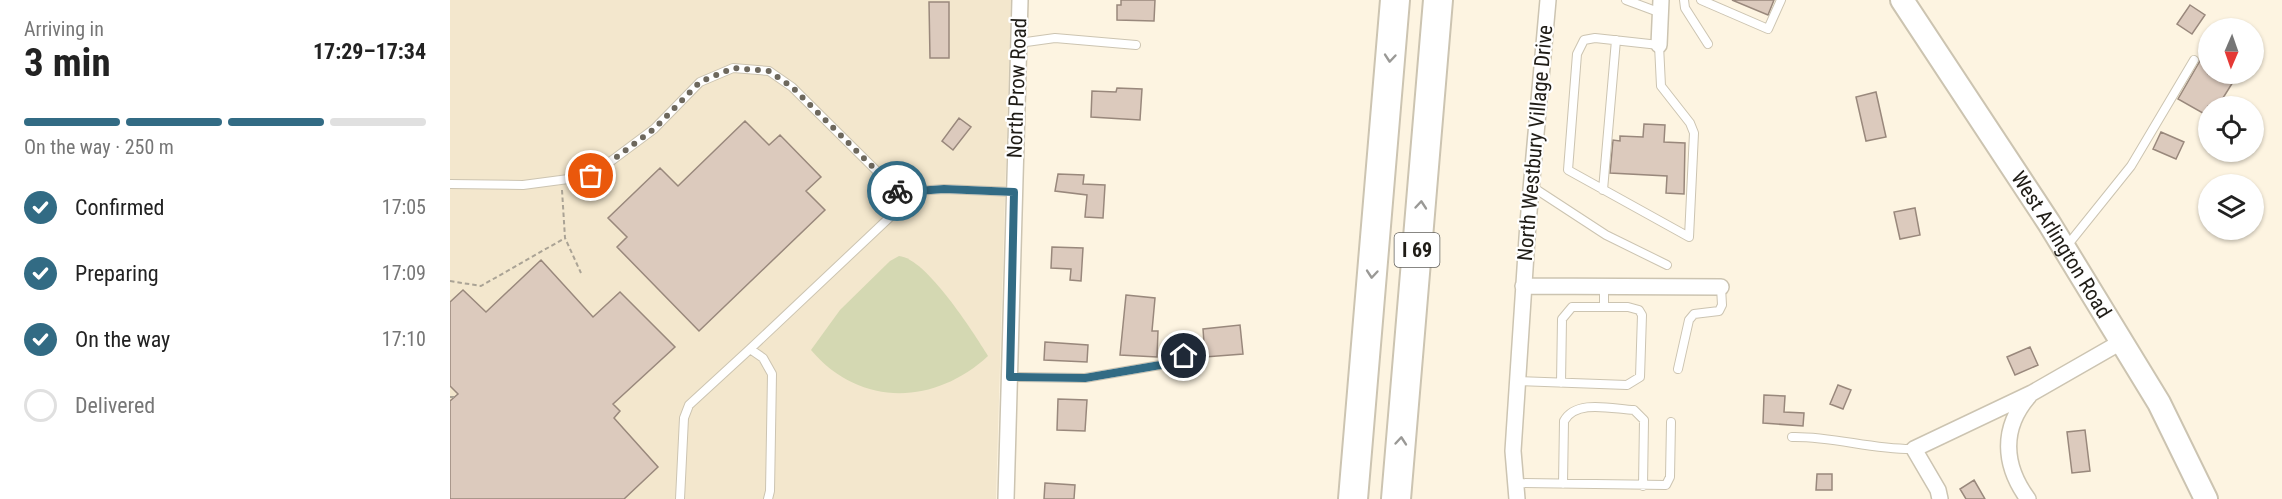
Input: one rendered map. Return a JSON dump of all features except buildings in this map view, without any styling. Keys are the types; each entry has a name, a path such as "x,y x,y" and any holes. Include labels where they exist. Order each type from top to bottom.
{"highway":[{"name":"I 69","path":"1353,499 1395,0"},
{"name":"I 69","path":"1396,499 1438,0"}],"street":[{"name":"North Prow Road","path":"1006,499 1020,0"},
{"name":"North Westbury Village Drive","path":"1516,499 1513,451 1523,286 1548,0"},
{"name":"West Arlington Road","path":"1902,0 2065,249 2159,403 2206,499"},
{"path":"1659,45 1661,6"},
{"name":"North Westbury Village Drive","path":"1523,286 1721,287"},
{"path":"1940,499 1938,490 1914,449 2032,393 2121,342"},
{"path":"2028,499 2017,485 2010,467 2008,442 2017,413 2032,393"}],"lane":[{"path":"1626,0 1661,6"},
{"path":"1684,0 1685,8 1708,44"},
{"path":"1701,0 1768,29 1781,0"},
{"path":"1019,43 1055,38 1136,45"},
{"path":"1595,38 1616,40 1659,45 1661,86 1690,123 1694,133 1689,237 1571,173 1566,166 1580,45 1584,40 1595,38"},
{"path":"1603,190 1616,40"},
{"path":"2065,249 2131,166 2194,60"},
{"path":"450,184 523,185 561,182 591,176 654,129 700,82 733,68 769,71 792,87 907,201"},
{"path":"1532,186 1606,235 1667,264"},
{"path":"680,499 684,418 689,405 917,191 944,189 1014,192"},
{"path":"1604,286 1604,307"},
{"path":"1678,369 1689,320 1694,314 1719,311 1722,304 1721,287"},
{"path":"1517,381 1561,383 1627,385 1640,377 1642,315 1638,310 1628,307 1572,307 1566,311 1562,319 1561,383"},
{"path":"1010,377 1085,378 1172,363 1184,356 1191,346"},
{"path":"750,349 763,358 772,374 768,499"},
{"path":"1563,484 1564,421 1568,413 1578,408 1634,410 1641,414 1644,420 1643,486"},
{"path":"1515,483 1661,487 1666,485 1670,477 1671,422"},
{"path":"1792,437 1837,440 1894,450 1914,449"}],"path":[{"path":"561,182 565,238 581,273"},
{"path":"450,281 481,285 565,238"}],"shaded area":[{"path":"450,0 1011,0 996,499 450,499"}],"green space":[{"path":"899,256 910,260 935,282 988,356 967,372 945,384 922,391 898,393 875,390 852,382 830,369 811,350 840,310 890,261"}],"way so far":[{"path":"591,176 654,129 700,82 733,68 769,71 792,87 897,191"}],"route":[{"path":"897,191 907,201 917,191 944,189 1014,192 1010,377 1085,378 1172,363 1184,356"}]}
